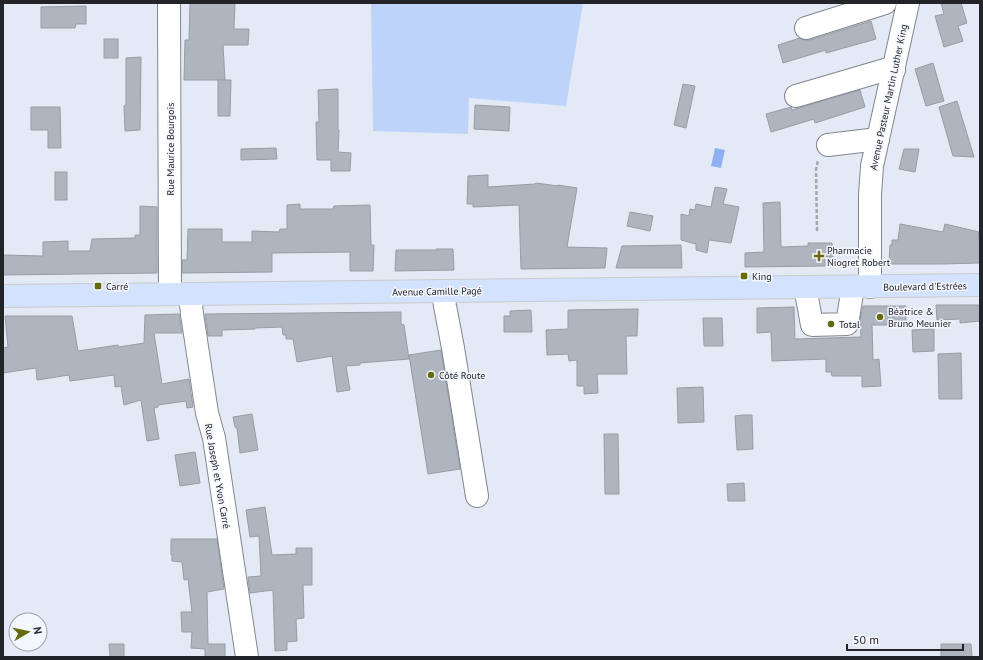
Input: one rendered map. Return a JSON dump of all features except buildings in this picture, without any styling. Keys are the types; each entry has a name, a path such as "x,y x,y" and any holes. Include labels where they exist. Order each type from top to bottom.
{"main road":[{"name":"Boulevard d'Estrées","path":"862,287 980,285"},
{"name":"Avenue Camille Pagé","path":"3,296 862,287"}],"street":[{"name":"Rue Maurice Bourgois","path":"170,3 180,294"},
{"path":"806,28 885,3"},
{"name":"Avenue Pasteur Martin Luther King","path":"805,287 812,325 846,324 862,287 872,166 908,3"},
{"path":"796,96 888,69 894,70"},
{"path":"828,145 878,139"},
{"path":"443,291 454,348 477,496"},
{"name":"Rue Joseph et Yvon Carré","path":"180,294 192,314 208,413 214,438 247,657"}],"path":[{"path":"817,231 816,170 818,159 828,145"}],"shaded area":[{"path":"371,3 583,3 566,106 469,98 468,134 373,131"}],"water":[{"path":"715,148 725,150 721,168 711,166"}],"place":[{"name":"Pharmacie Niogret Robert","path":"819,256"},
{"name":"King","path":"744,276"},
{"name":"Carré","path":"98,286"},
{"name":"Béatrice & Bruno Meunier","path":"880,317"},
{"name":"Total","path":"831,324"},
{"name":"Côté Route","path":"431,375"}]}
